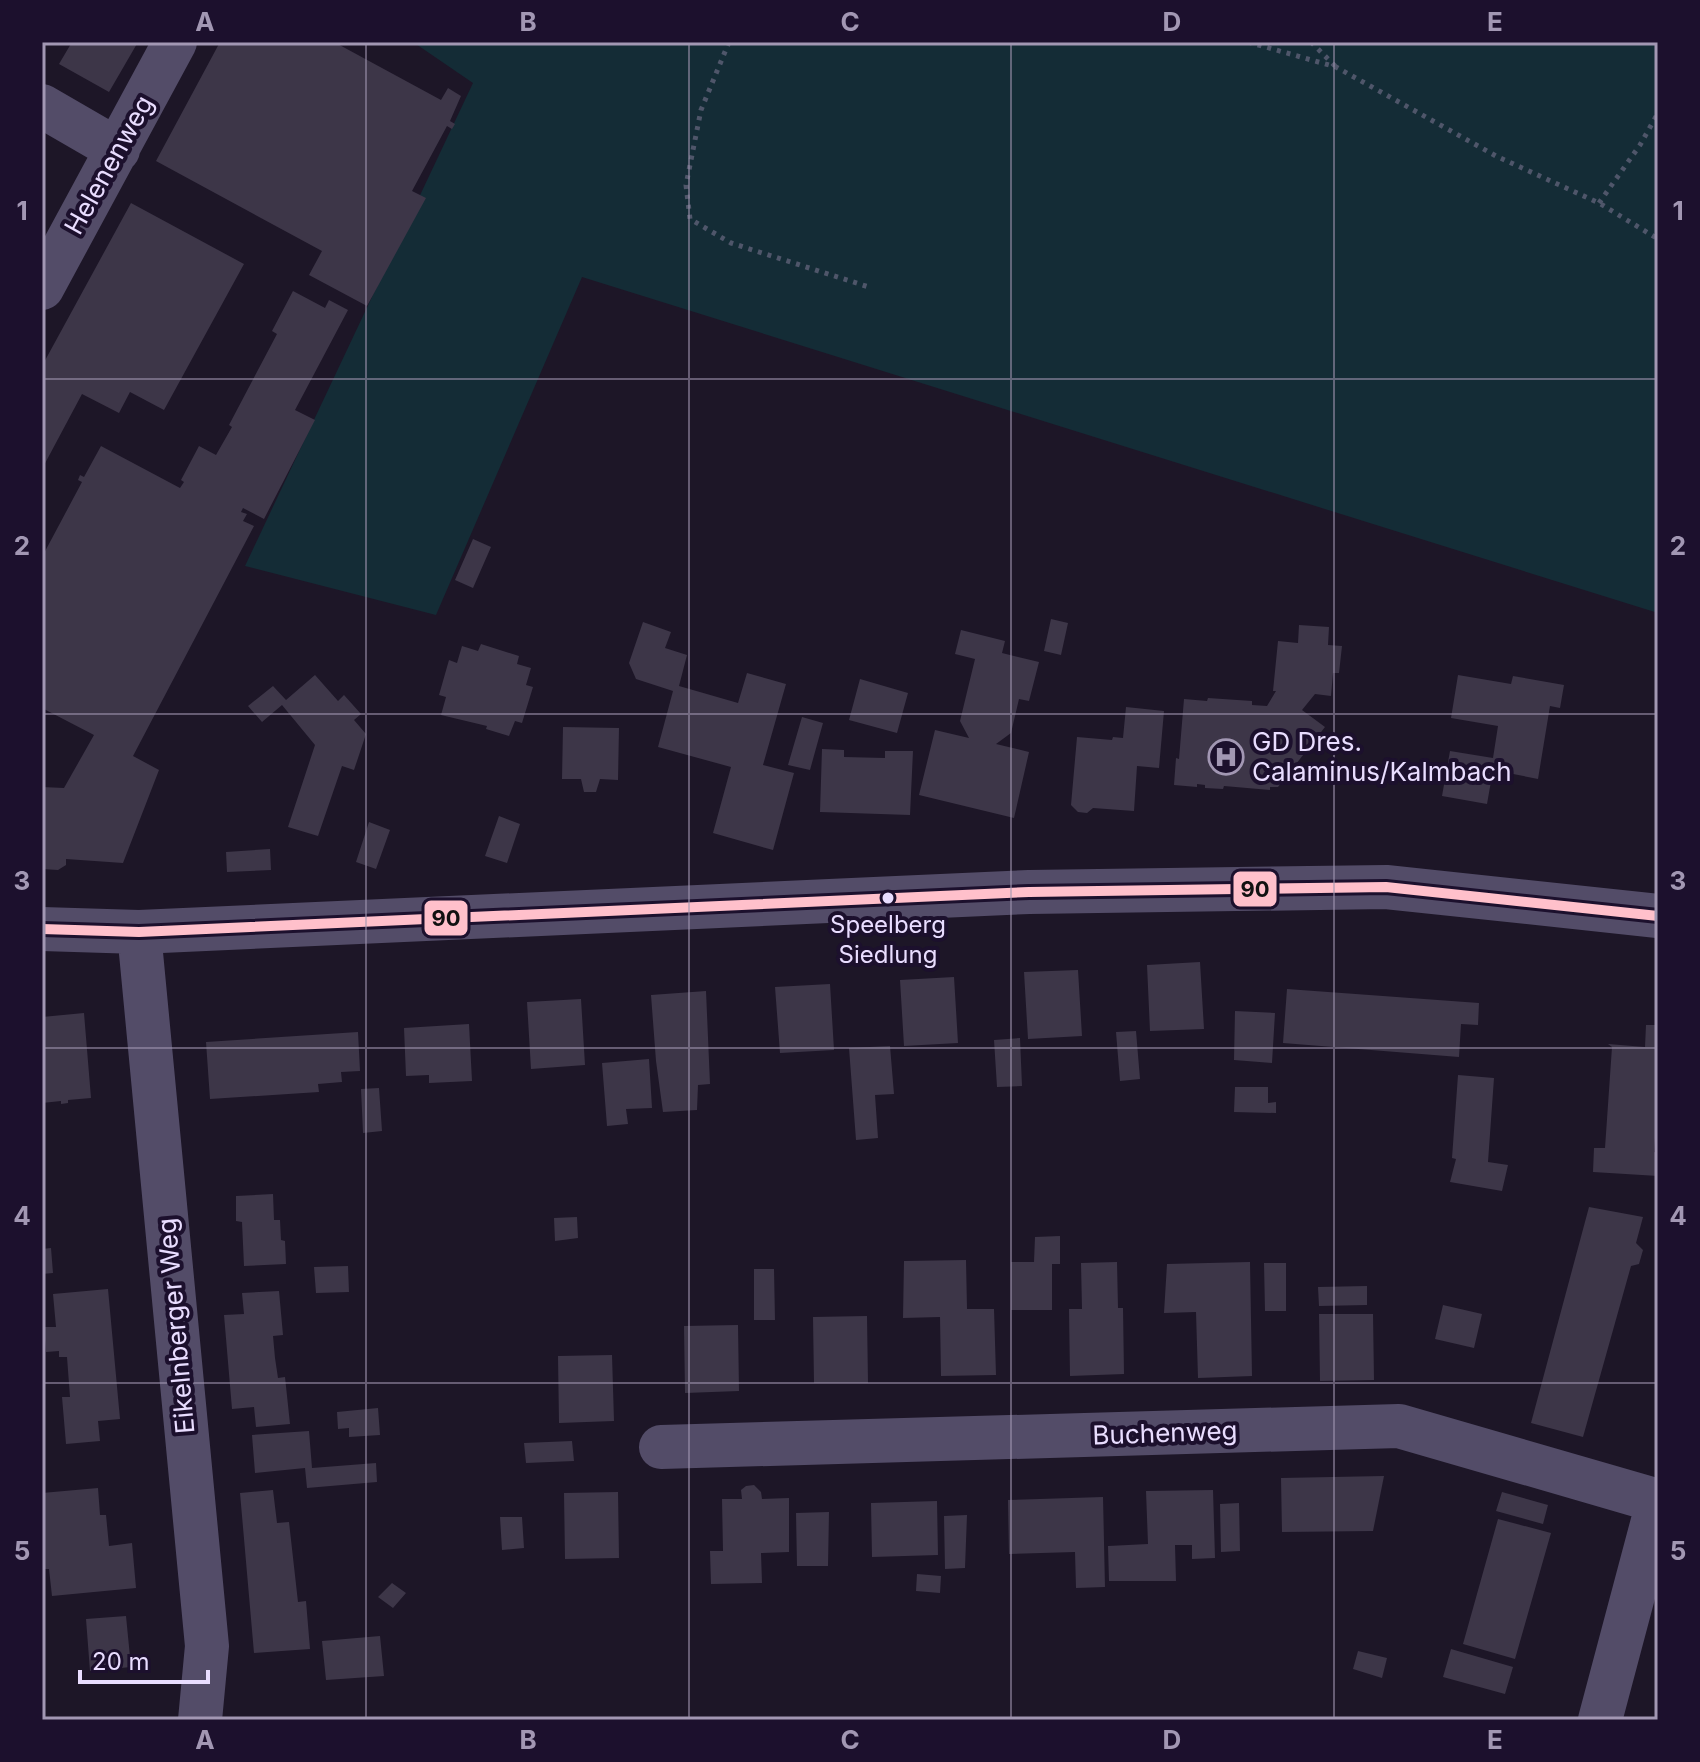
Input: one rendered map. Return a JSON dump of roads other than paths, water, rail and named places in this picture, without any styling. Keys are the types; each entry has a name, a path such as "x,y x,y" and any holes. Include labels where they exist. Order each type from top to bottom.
{"street":[{"name":"Helenenweg","path":"42,288 175,42"},
{"path":"42,106 118,150"},
{"path":"42,929 139,932 1029,892 1386,887 1658,916"},
{"name":"Eikelnberger Weg","path":"139,932 207,1646 200,1720"},
{"name":"Buchenweg","path":"661,1447 1399,1426 1658,1501"},
{"path":"1600,1720 1658,1501"}],"place":[{"name":"GD Dres. Calaminus/Kalmbach","path":"1226,757"},
{"name":"Speelberg Siedlung","path":"888,898"}]}
